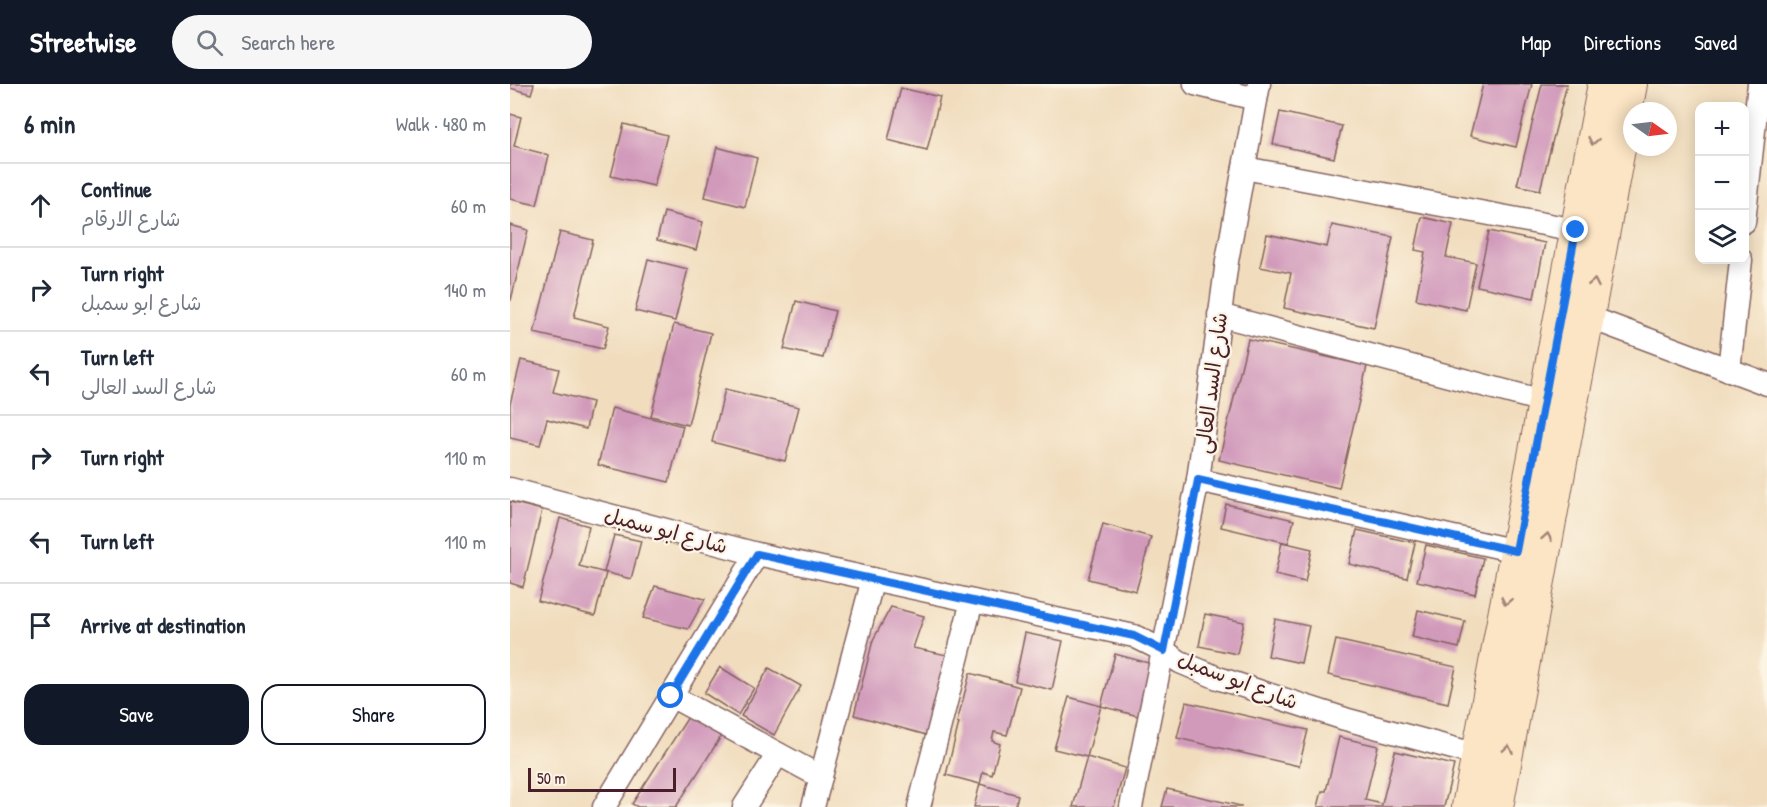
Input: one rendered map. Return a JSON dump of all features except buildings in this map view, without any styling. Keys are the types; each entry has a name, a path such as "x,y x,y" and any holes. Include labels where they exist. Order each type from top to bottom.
{"main road":[{"path":"1497,807 1574,311 1576,230 1604,84"},
{"path":"1468,807 1544,401 1574,311 1631,84"}],"street":[{"name":"شارع السد العالى","path":"1131,807 1198,480 1219,315 1258,92 1195,84"},
{"path":"1745,210 1759,84"},
{"path":"1244,168 1576,230"},
{"path":"1729,370 1741,264"},
{"path":"1574,311 1767,384"},
{"path":"1219,315 1544,401"},
{"path":"1198,480 1516,551"},
{"name":"شارع ابو سمبل","path":"510,489 757,554 1134,636 1180,662 1218,678 1345,719 1478,755"},
{"path":"604,807 757,554"},
{"path":"813,807 873,579"},
{"path":"919,807 972,601"},
{"path":"671,696 820,777"},
{"path":"744,807 778,754"}],"route":[{"path":"671,696 757,554 1134,636 1164,651 1198,480 1516,551 1576,230"}]}
